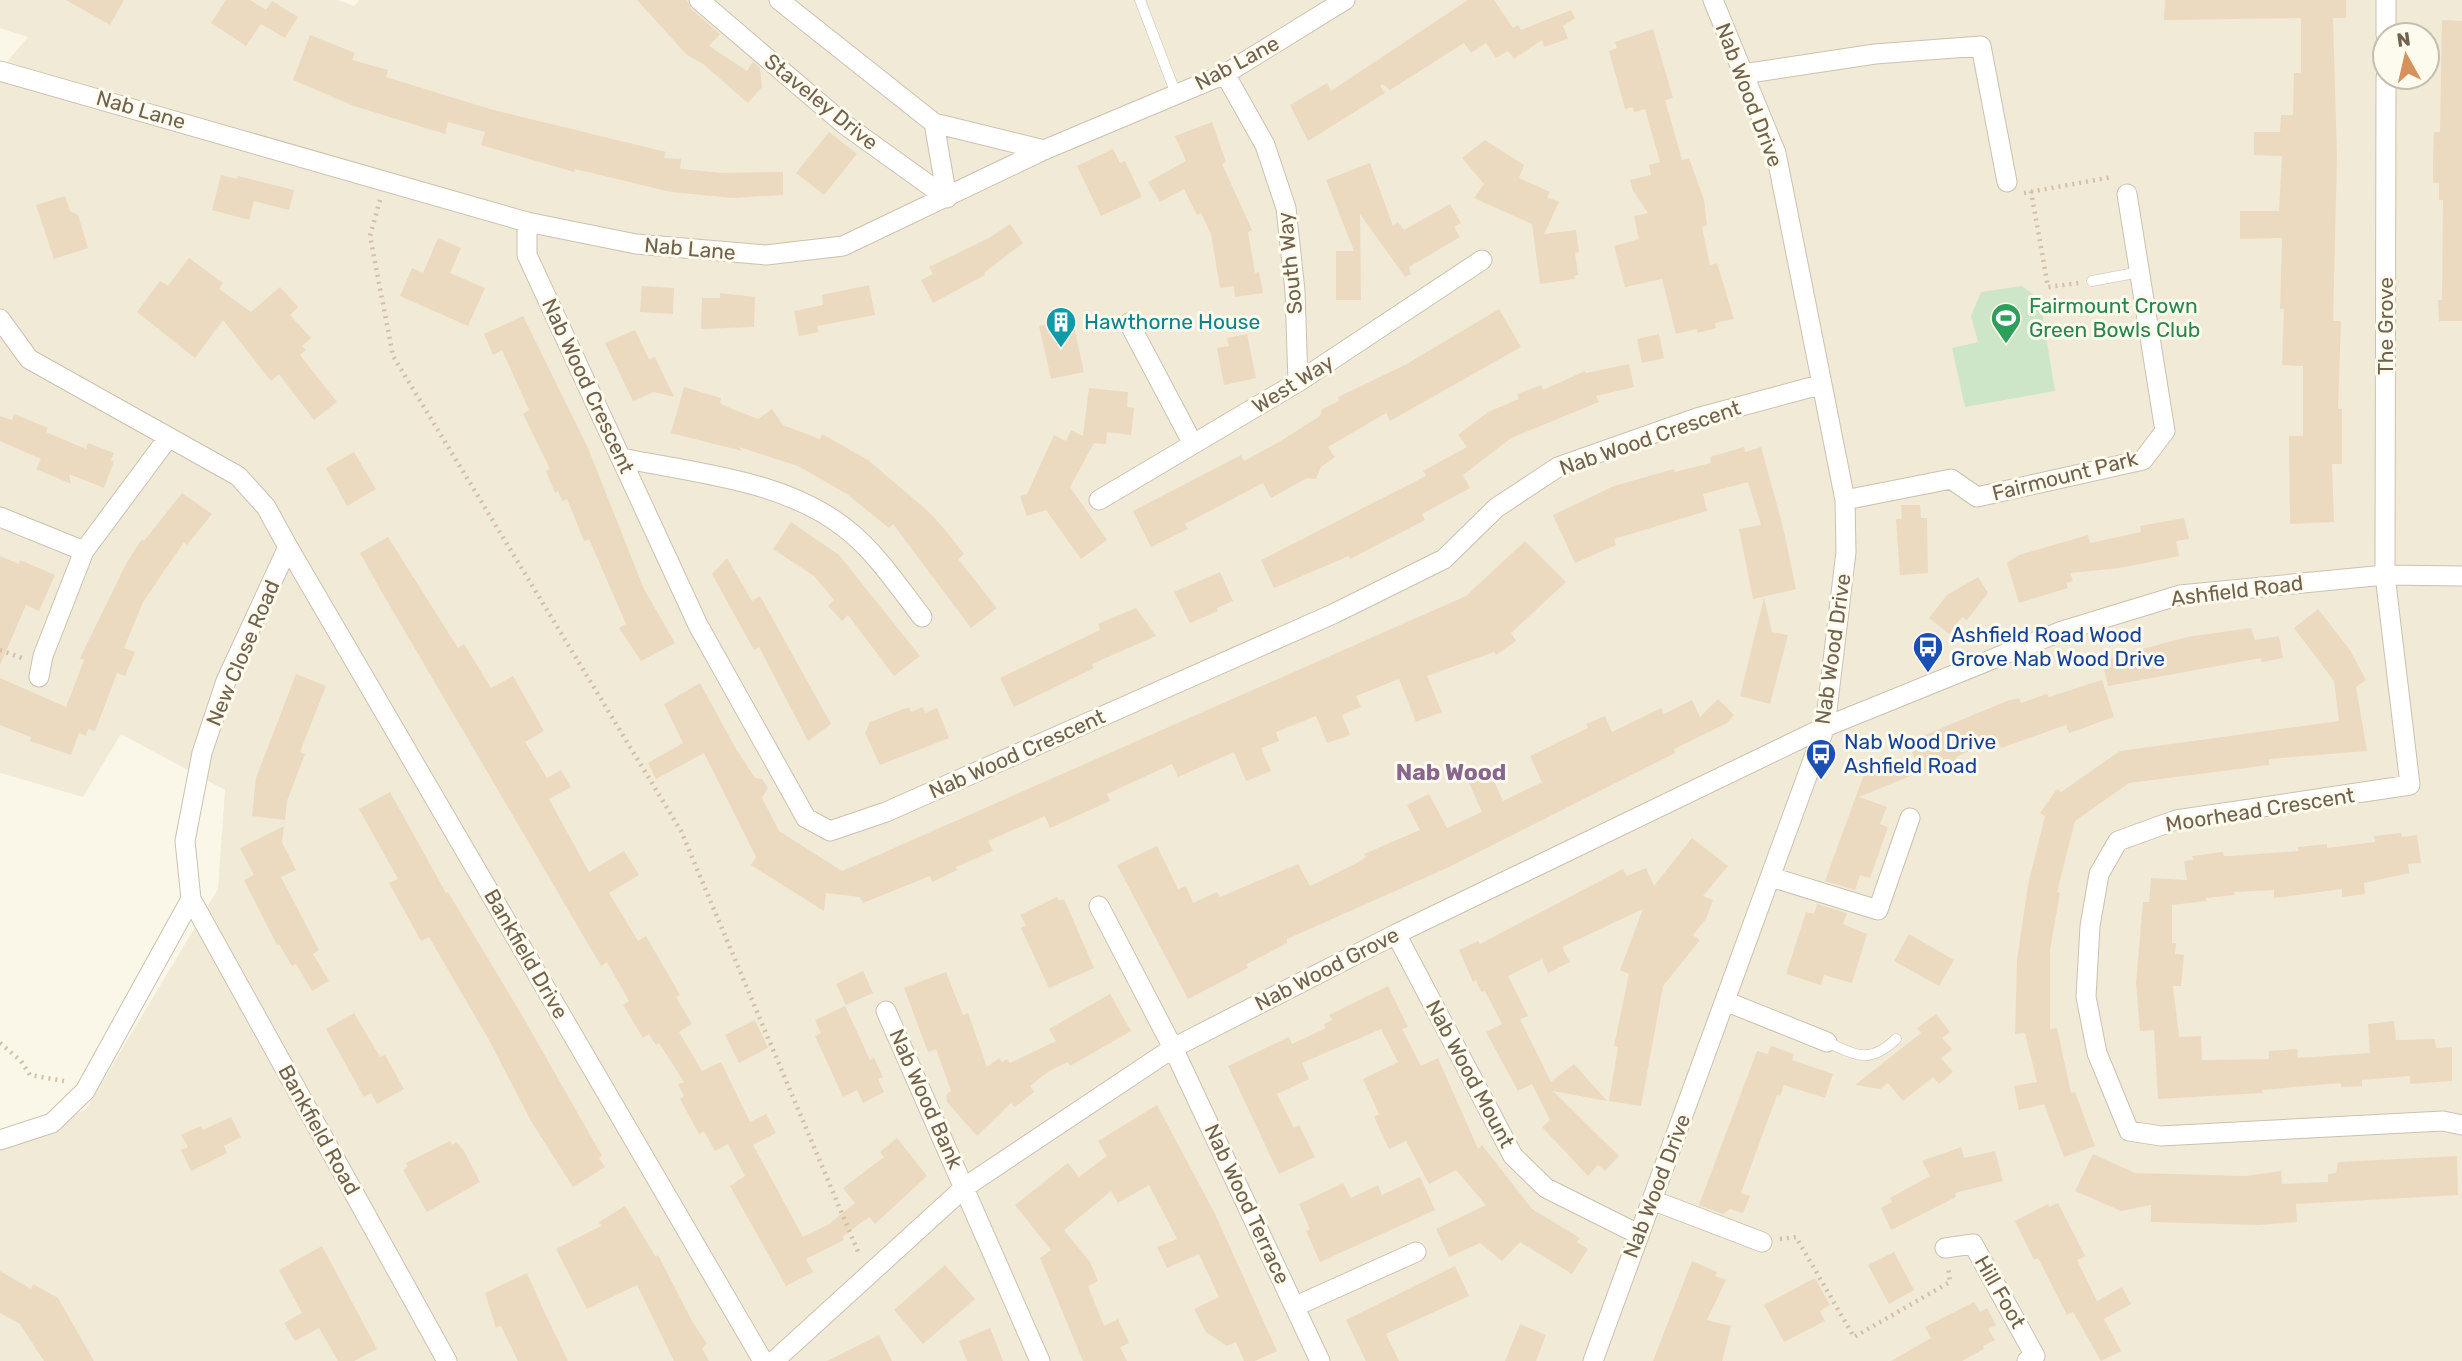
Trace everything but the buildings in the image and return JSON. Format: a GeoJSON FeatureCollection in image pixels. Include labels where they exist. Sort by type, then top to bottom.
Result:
{"type":"FeatureCollection","features":[{"type":"Feature","properties":{"kind":"street","name":"Staveley Drive"},"geometry":{"type":"LineString","coordinates":[[699,0],[844,124],[947,198]]}},
{"type":"Feature","properties":{"kind":"street"},"geometry":{"type":"LineString","coordinates":[[779,0],[934,123],[1044,150]]}},
{"type":"Feature","properties":{"kind":"street","name":"Nab Wood Drive"},"geometry":{"type":"LineString","coordinates":[[1592,1361],[1825,727],[1846,552],[1845,500],[1819,385],[1776,153],[1713,0]]}},
{"type":"Feature","properties":{"kind":"street"},"geometry":{"type":"LineString","coordinates":[[2386,0],[2386,21]]}},
{"type":"Feature","properties":{"kind":"street","name":"Nab Lane"},"geometry":{"type":"LineString","coordinates":[[0,71],[385,179],[527,222],[636,244],[765,255],[843,246],[1044,150],[1225,74],[1335,3]]}},
{"type":"Feature","properties":{"kind":"street"},"geometry":{"type":"LineString","coordinates":[[1743,74],[1875,54],[1982,46],[2014,188]]}},
{"type":"Feature","properties":{"kind":"street","name":"South Way"},"geometry":{"type":"LineString","coordinates":[[1225,74],[1265,145],[1286,208],[1295,291],[1298,382]]}},
{"type":"Feature","properties":{"kind":"street","name":"The Grove"},"geometry":{"type":"LineString","coordinates":[[2385,575],[2386,91]]}},
{"type":"Feature","properties":{"kind":"street"},"geometry":{"type":"LineString","coordinates":[[934,123],[947,198]]}},
{"type":"Feature","properties":{"kind":"street","name":"Fairmount Park"},"geometry":{"type":"LineString","coordinates":[[1845,500],[1951,479],[1977,497],[2143,460],[2165,431],[2127,194]]}},
{"type":"Feature","properties":{"kind":"street","name":"Nab Wood Crescent"},"geometry":{"type":"LineString","coordinates":[[527,222],[527,255],[704,636],[806,818],[830,831],[886,812],[1333,614],[1444,559],[1496,508],[1558,467],[1697,418],[1819,385]]}},
{"type":"Feature","properties":{"kind":"street","name":"West Way"},"geometry":{"type":"LineString","coordinates":[[1099,500],[1298,382],[1482,260]]}},
{"type":"Feature","properties":{"kind":"street"},"geometry":{"type":"LineString","coordinates":[[0,319],[29,359],[239,476],[266,507],[288,547]]}},
{"type":"Feature","properties":{"kind":"street"},"geometry":{"type":"LineString","coordinates":[[1129,323],[1193,444]]}},
{"type":"Feature","properties":{"kind":"street"},"geometry":{"type":"LineString","coordinates":[[39,677],[43,656],[84,551],[168,438]]}},
{"type":"Feature","properties":{"kind":"street"},"geometry":{"type":"LineString","coordinates":[[622,458],[716,477],[791,497],[844,527],[871,551],[922,617]]}},
{"type":"Feature","properties":{"kind":"street"},"geometry":{"type":"LineString","coordinates":[[0,517],[84,551]]}},
{"type":"Feature","properties":{"kind":"street","name":"New Close Road"},"geometry":{"type":"LineString","coordinates":[[191,899],[185,841],[202,753],[226,681],[288,547]]}},
{"type":"Feature","properties":{"kind":"street","name":"Bankfield Drive"},"geometry":{"type":"LineString","coordinates":[[288,547],[763,1361]]}},
{"type":"Feature","properties":{"kind":"street","name":"Ashfield Road"},"geometry":{"type":"LineString","coordinates":[[1825,727],[2062,631],[2180,595],[2385,575],[2462,576]]}},
{"type":"Feature","properties":{"kind":"street","name":"Moorhead Crescent"},"geometry":{"type":"LineString","coordinates":[[2385,575],[2410,785],[2176,820],[2118,841],[2099,874],[2090,926],[2086,997],[2097,1053],[2129,1131],[2161,1136],[2443,1121],[2462,1125]]}},
{"type":"Feature","properties":{"kind":"street","name":"Nab Wood Grove"},"geometry":{"type":"LineString","coordinates":[[774,1361],[798,1352],[867,1273],[965,1187],[1173,1048],[1396,934],[1825,727]]}},
{"type":"Feature","properties":{"kind":"street"},"geometry":{"type":"LineString","coordinates":[[1771,877],[1878,910],[1910,818]]}},
{"type":"Feature","properties":{"kind":"street"},"geometry":{"type":"LineString","coordinates":[[0,1140],[52,1123],[85,1091],[191,899]]}},
{"type":"Feature","properties":{"kind":"street","name":"Bankfield Road"},"geometry":{"type":"LineString","coordinates":[[191,899],[447,1361]]}},
{"type":"Feature","properties":{"kind":"street","name":"Nab Wood Terrace"},"geometry":{"type":"LineString","coordinates":[[1099,906],[1173,1048],[1320,1361]]}},
{"type":"Feature","properties":{"kind":"street","name":"Nab Wood Mount"},"geometry":{"type":"LineString","coordinates":[[1396,934],[1513,1156],[1546,1188],[1638,1234]]}},
{"type":"Feature","properties":{"kind":"street"},"geometry":{"type":"LineString","coordinates":[[1726,1000],[1827,1042]]}},
{"type":"Feature","properties":{"kind":"street","name":"Nab Wood Bank"},"geometry":{"type":"LineString","coordinates":[[886,1011],[1040,1361]]}},
{"type":"Feature","properties":{"kind":"street"},"geometry":{"type":"LineString","coordinates":[[1652,1200],[1762,1242]]}},
{"type":"Feature","properties":{"kind":"street","name":"Hill Foot"},"geometry":{"type":"LineString","coordinates":[[1945,1248],[1973,1244],[2035,1356],[2027,1361]]}},
{"type":"Feature","properties":{"kind":"street"},"geometry":{"type":"LineString","coordinates":[[1296,1306],[1416,1252]]}},
{"type":"Feature","properties":{"kind":"lane"},"geometry":{"type":"LineString","coordinates":[[1140,0],[1176,94]]}},
{"type":"Feature","properties":{"kind":"lane"},"geometry":{"type":"LineString","coordinates":[[2092,281],[2140,272]]}},
{"type":"Feature","properties":{"kind":"lane"},"geometry":{"type":"LineString","coordinates":[[1827,1042],[1868,1056],[1884,1051],[1896,1039]]}},
{"type":"Feature","properties":{"kind":"path"},"geometry":{"type":"LineString","coordinates":[[2014,188],[2031,191],[2122,176],[2127,194]]}},
{"type":"Feature","properties":{"kind":"path"},"geometry":{"type":"LineString","coordinates":[[385,179],[370,236],[393,356],[681,831],[867,1273]]}},
{"type":"Feature","properties":{"kind":"path"},"geometry":{"type":"LineString","coordinates":[[2031,191],[2048,287],[2092,281]]}},
{"type":"Feature","properties":{"kind":"path"},"geometry":{"type":"LineString","coordinates":[[0,1043],[21,1061],[30,1075],[65,1081],[91,1080]]}},
{"type":"Feature","properties":{"kind":"path"},"geometry":{"type":"LineString","coordinates":[[1762,1242],[1796,1237],[1854,1337],[1950,1282],[1945,1248]]}},
{"type":"Feature","properties":{"kind":"shaded area"},"geometry":{"type":"Polygon","coordinates":[[[0,0],[338,0],[354,6],[359,0],[2462,0],[2462,1361],[0,1361],[0,1151],[86,1109],[218,889],[225,790],[121,734],[83,797],[0,773],[0,70],[28,37],[0,28],[0,0]]]}},
{"type":"Feature","properties":{"kind":"green space","name":"Fairmount Crown Green Bowls Club"},"geometry":{"type":"Polygon","coordinates":[[[2022,286],[2040,300],[2055,391],[1965,407],[1952,348],[1978,342],[1971,316],[1981,292],[2022,286]]]}},
{"type":"Feature","properties":{"kind":"place","name":"Fairmount Crown Green Bowls Club"},"geometry":{"type":"Point","coordinates":[2006,345]}},
{"type":"Feature","properties":{"kind":"place","name":"Hawthorne House"},"geometry":{"type":"Point","coordinates":[1061,349]}},
{"type":"Feature","properties":{"kind":"place","name":"Ashfield Road Wood Grove Nab Wood Drive"},"geometry":{"type":"Point","coordinates":[1928,674]}},
{"type":"Feature","properties":{"kind":"place","name":"Nab Wood Drive Ashfield Road"},"geometry":{"type":"Point","coordinates":[1821,781]}},
{"type":"Feature","properties":{"kind":"district","name":"Nab Wood"},"geometry":{"type":"Point","coordinates":[1451,772]}}]}
